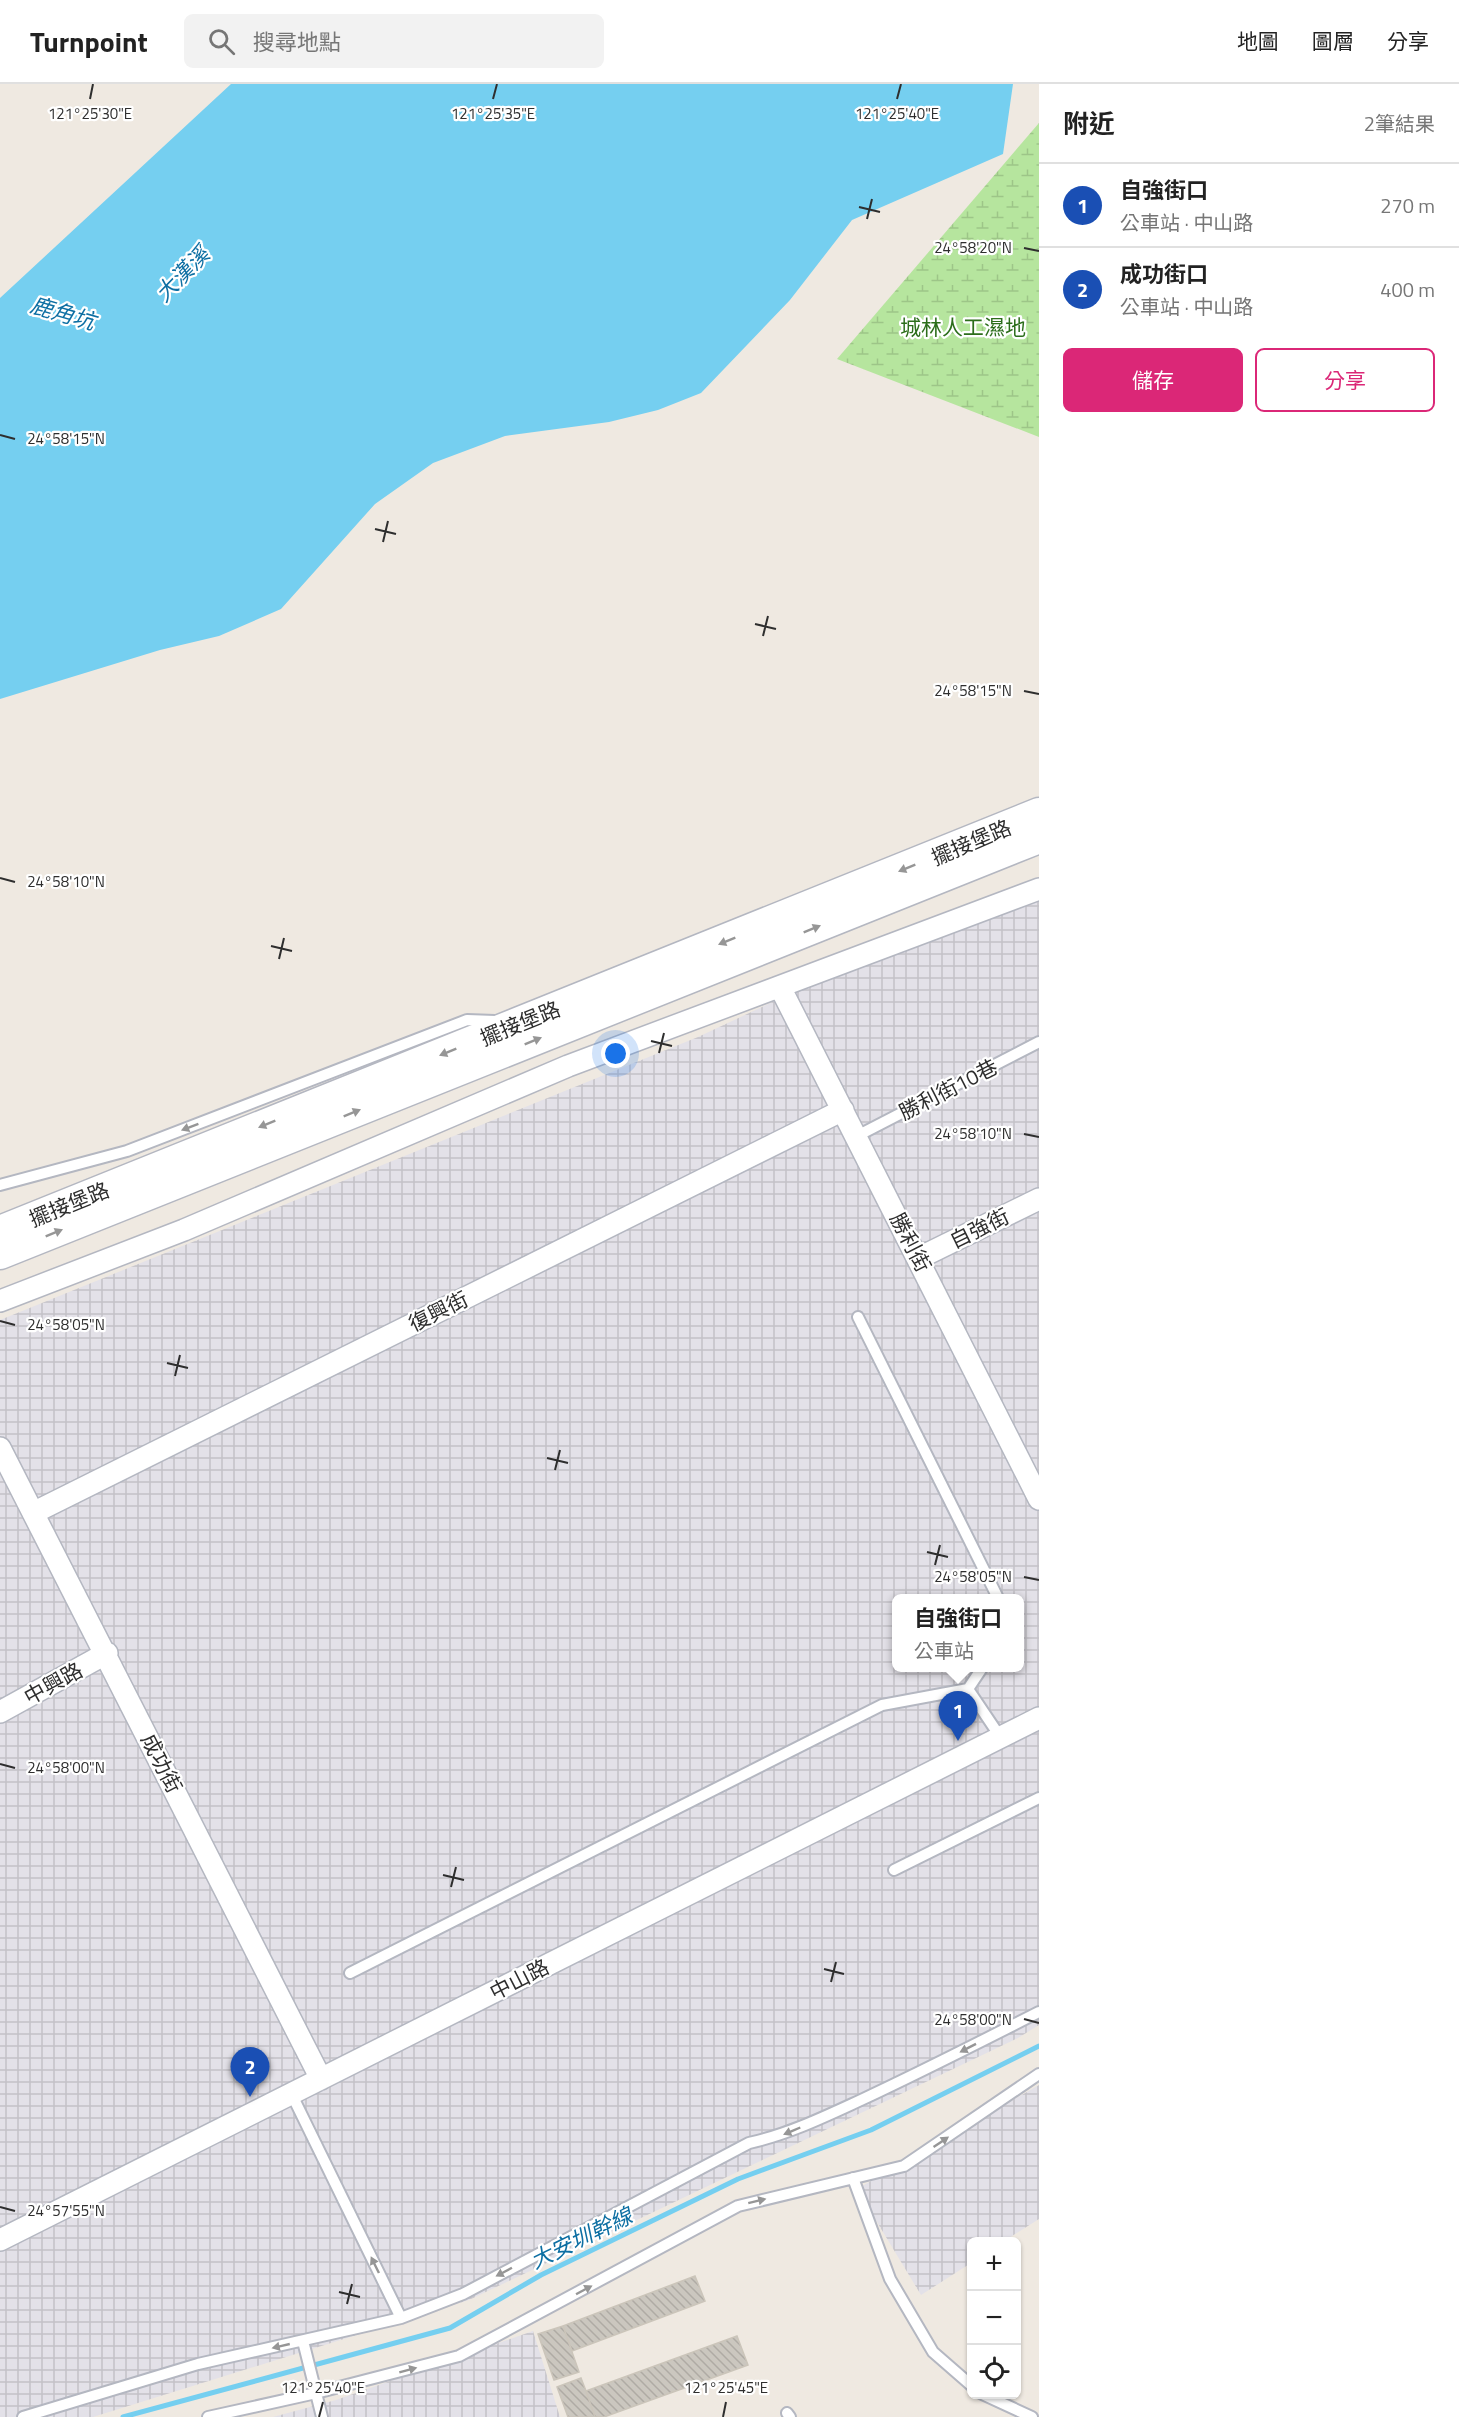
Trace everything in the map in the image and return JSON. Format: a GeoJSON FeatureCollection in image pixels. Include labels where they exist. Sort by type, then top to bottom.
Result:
{"type":"FeatureCollection","features":[{"type":"Feature","properties":{"kind":"street","name":"擺接堡路"},"geometry":{"type":"LineString","coordinates":[[0,1231],[1039,813]]}},
{"type":"Feature","properties":{"kind":"street","name":"擺接堡路"},"geometry":{"type":"LineString","coordinates":[[0,1254],[1039,838]]}},
{"type":"Feature","properties":{"kind":"street"},"geometry":{"type":"LineString","coordinates":[[0,1301],[184,1230],[568,1066],[1039,889]]}},
{"type":"Feature","properties":{"kind":"street","name":"勝利街"},"geometry":{"type":"LineString","coordinates":[[780,987],[1039,1499]]}},
{"type":"Feature","properties":{"kind":"street","name":"復興街"},"geometry":{"type":"LineString","coordinates":[[33,1513],[843,1110]]}},
{"type":"Feature","properties":{"kind":"street","name":"自強街"},"geometry":{"type":"LineString","coordinates":[[919,1258],[1039,1199]]}},
{"type":"Feature","properties":{"kind":"street","name":"成功街"},"geometry":{"type":"LineString","coordinates":[[0,1448],[321,2079]]}},
{"type":"Feature","properties":{"kind":"street","name":"中興路"},"geometry":{"type":"LineString","coordinates":[[0,1712],[106,1653]]}},
{"type":"Feature","properties":{"kind":"street","name":"中山路"},"geometry":{"type":"LineString","coordinates":[[0,2240],[1039,1719]]}},
{"type":"Feature","properties":{"kind":"lane"},"geometry":{"type":"LineString","coordinates":[[0,1185],[128,1151],[467,1020],[523,1022]]}},
{"type":"Feature","properties":{"kind":"lane","name":"勝利街10巷"},"geometry":{"type":"LineString","coordinates":[[857,1136],[1039,1042]]}},
{"type":"Feature","properties":{"kind":"lane"},"geometry":{"type":"LineString","coordinates":[[858,1317],[996,1594]]}},
{"type":"Feature","properties":{"kind":"lane"},"geometry":{"type":"LineString","coordinates":[[350,1973],[882,1705],[968,1689],[979,1672]]}},
{"type":"Feature","properties":{"kind":"lane"},"geometry":{"type":"LineString","coordinates":[[968,1689],[1000,1738]]}},
{"type":"Feature","properties":{"kind":"lane"},"geometry":{"type":"LineString","coordinates":[[894,1870],[1039,1798]]}},
{"type":"Feature","properties":{"kind":"lane"},"geometry":{"type":"LineString","coordinates":[[23,2417],[198,2364],[401,2318],[463,2294],[749,2143],[778,2136],[804,2126],[920,2073],[1039,2012]]}},
{"type":"Feature","properties":{"kind":"lane"},"geometry":{"type":"LineString","coordinates":[[207,2417],[316,2393],[459,2356],[738,2206],[904,2166],[1039,2074]]}},
{"type":"Feature","properties":{"kind":"lane"},"geometry":{"type":"LineString","coordinates":[[291,2093],[401,2318]]}},
{"type":"Feature","properties":{"kind":"lane"},"geometry":{"type":"LineString","coordinates":[[853,2178],[890,2279],[933,2352],[967,2382]]}},
{"type":"Feature","properties":{"kind":"lane"},"geometry":{"type":"LineString","coordinates":[[303,2341],[322,2417]]}},
{"type":"Feature","properties":{"kind":"lane"},"geometry":{"type":"LineString","coordinates":[[993,2399],[1032,2417]]}},
{"type":"Feature","properties":{"kind":"shaded area"},"geometry":{"type":"Polygon","coordinates":[[[1039,877],[1039,2025],[1018,2038],[469,2300],[93,2417],[0,2417],[0,1320],[698,1037],[1039,877]]]}},
{"type":"Feature","properties":{"kind":"shaded area"},"geometry":{"type":"Polygon","coordinates":[[[1039,2085],[1039,2219],[1010,2237],[967,2237],[967,2266],[921,2295],[857,2189],[1039,2085]]]}},
{"type":"Feature","properties":{"kind":"shaded area"},"geometry":{"type":"Polygon","coordinates":[[[533,2331],[560,2417],[273,2417],[336,2400],[533,2331]]]}},
{"type":"Feature","properties":{"kind":"green space","name":"城林人工濕地"},"geometry":{"type":"Polygon","coordinates":[[[1039,123],[1039,437],[837,359],[1039,123]]]}},
{"type":"Feature","properties":{"kind":"water"},"geometry":{"type":"Polygon","coordinates":[[[231,84],[1013,84],[1003,154],[852,220],[790,300],[701,393],[658,410],[609,422],[505,436],[433,463],[375,504],[281,609],[219,636],[160,650],[0,699],[0,298],[231,84]]]}},
{"type":"Feature","properties":{"kind":"building"},"geometry":{"type":"Polygon","coordinates":[[[695,2276],[705,2301],[572,2351],[563,2326],[695,2276]]]}},
{"type":"Feature","properties":{"kind":"building"},"geometry":{"type":"Polygon","coordinates":[[[563,2326],[579,2372],[554,2380],[538,2334],[563,2326]]]}},
{"type":"Feature","properties":{"kind":"building"},"geometry":{"type":"Polygon","coordinates":[[[737,2336],[748,2365],[604,2417],[595,2417],[586,2391],[737,2336]]]}},
{"type":"Feature","properties":{"kind":"building"},"geometry":{"type":"Polygon","coordinates":[[[581,2378],[595,2417],[568,2417],[557,2387],[581,2378]]]}},
{"type":"Feature","properties":{"kind":"waterway","name":"大安圳幹線"},"geometry":{"type":"LineString","coordinates":[[123,2417],[450,2328],[541,2275],[738,2179],[871,2130],[1039,2046]]}},
{"type":"Feature","properties":{"kind":"place","name":"自強街口"},"geometry":{"type":"Point","coordinates":[958,1741]}},
{"type":"Feature","properties":{"kind":"place","name":"成功街口"},"geometry":{"type":"Point","coordinates":[250,2097]}},
{"type":"Feature","properties":{"kind":"water label","name":"大漢溪"},"geometry":{"type":"Point","coordinates":[182,274]}},
{"type":"Feature","properties":{"kind":"water label","name":"鹿角坑"},"geometry":{"type":"Point","coordinates":[63,313]}}]}
